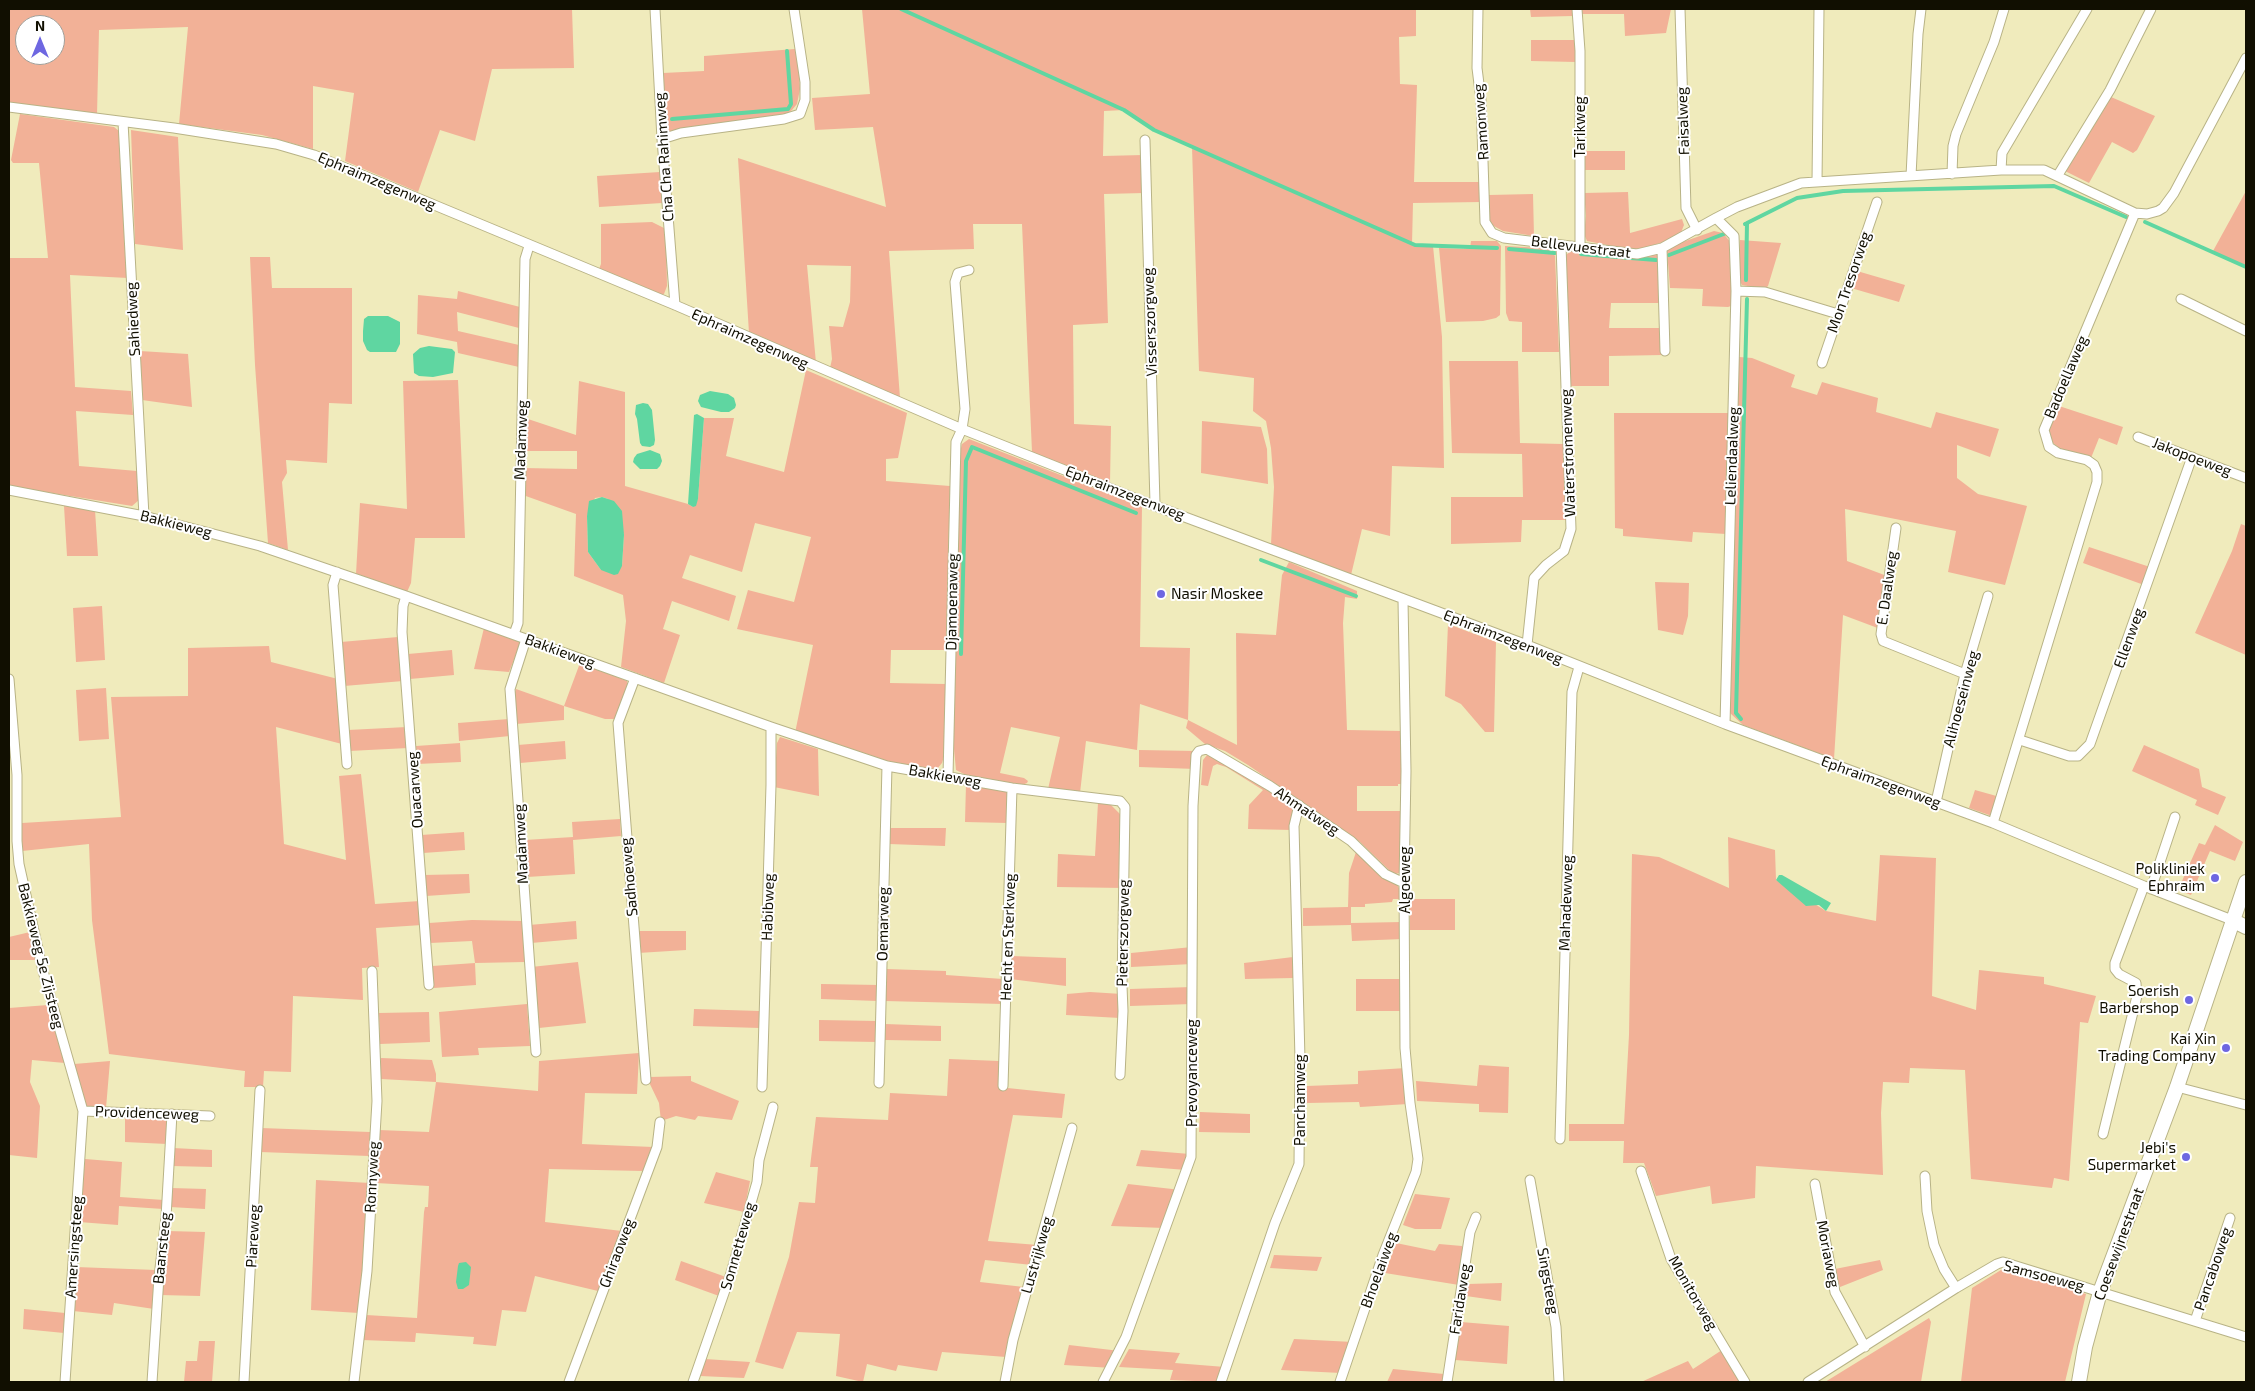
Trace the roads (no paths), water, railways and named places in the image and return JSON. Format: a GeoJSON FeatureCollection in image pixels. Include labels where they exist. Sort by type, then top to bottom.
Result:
{"type":"FeatureCollection","features":[{"type":"Feature","properties":{"kind":"street","name":"Cha Cha Rahimweg"},"geometry":{"type":"LineString","coordinates":[[655,9],[674,305]]}},
{"type":"Feature","properties":{"kind":"street"},"geometry":{"type":"LineString","coordinates":[[662,140],[681,133],[784,119],[800,114],[806,100],[805,82],[794,9]]}},
{"type":"Feature","properties":{"kind":"street","name":"Ramonweg"},"geometry":{"type":"LineString","coordinates":[[1478,9],[1477,68],[1481,100],[1486,222],[1492,233]]}},
{"type":"Feature","properties":{"kind":"street","name":"Tarikweg"},"geometry":{"type":"LineString","coordinates":[[1577,9],[1580,51],[1580,246]]}},
{"type":"Feature","properties":{"kind":"street","name":"Faisalweg"},"geometry":{"type":"LineString","coordinates":[[1680,9],[1686,208],[1697,230]]}},
{"type":"Feature","properties":{"kind":"street"},"geometry":{"type":"LineString","coordinates":[[1817,182],[1819,9]]}},
{"type":"Feature","properties":{"kind":"street"},"geometry":{"type":"LineString","coordinates":[[1911,176],[1918,34],[1921,9]]}},
{"type":"Feature","properties":{"kind":"street"},"geometry":{"type":"LineString","coordinates":[[1952,174],[1952,146],[1994,42],[2004,9]]}},
{"type":"Feature","properties":{"kind":"street"},"geometry":{"type":"LineString","coordinates":[[2000,170],[2002,153],[2087,9]]}},
{"type":"Feature","properties":{"kind":"street"},"geometry":{"type":"LineString","coordinates":[[2058,175],[2110,90],[2151,9]]}},
{"type":"Feature","properties":{"kind":"street"},"geometry":{"type":"LineString","coordinates":[[1697,230],[1737,207],[1801,183],[2000,170],[2044,170],[2135,213],[2147,214],[2158,211],[2163,208],[2174,193],[2246,58]]}},
{"type":"Feature","properties":{"kind":"street","name":"Ephraimzegenweg"},"geometry":{"type":"LineString","coordinates":[[9,106],[276,144],[314,155],[674,305],[962,429],[1142,501],[1155,504],[1403,600],[1527,645],[1725,724],[1993,823],[2232,920]]}},
{"type":"Feature","properties":{"kind":"street","name":"Sahiedweg"},"geometry":{"type":"LineString","coordinates":[[123,122],[144,516]]}},
{"type":"Feature","properties":{"kind":"street","name":"Visserszorgweg"},"geometry":{"type":"LineString","coordinates":[[1146,140],[1155,504]]}},
{"type":"Feature","properties":{"kind":"street","name":"Mon Tresorweg"},"geometry":{"type":"LineString","coordinates":[[1822,362],[1877,202]]}},
{"type":"Feature","properties":{"kind":"street","name":"Badoellaweg"},"geometry":{"type":"LineString","coordinates":[[1993,823],[2098,482],[2094,465],[2087,460],[2058,453],[2049,447],[2044,430],[2135,213]]}},
{"type":"Feature","properties":{"kind":"street","name":"Leliendaalweg"},"geometry":{"type":"LineString","coordinates":[[1716,218],[1734,236],[1736,291],[1725,724]]}},
{"type":"Feature","properties":{"kind":"street","name":"Bellevuestraat"},"geometry":{"type":"LineString","coordinates":[[1492,233],[1504,238],[1637,254],[1662,248],[1697,230]]}},
{"type":"Feature","properties":{"kind":"street","name":"Waterstromenweg"},"geometry":{"type":"LineString","coordinates":[[1527,645],[1534,578],[1546,565],[1564,551],[1571,529],[1561,245]]}},
{"type":"Feature","properties":{"kind":"street","name":"Madamweg"},"geometry":{"type":"LineString","coordinates":[[514,634],[518,623],[525,259],[529,246]]}},
{"type":"Feature","properties":{"kind":"street"},"geometry":{"type":"LineString","coordinates":[[1662,248],[1665,352]]}},
{"type":"Feature","properties":{"kind":"street","name":"Djamoenaweg"},"geometry":{"type":"LineString","coordinates":[[948,776],[956,442],[962,429],[965,409],[955,282],[958,273],[969,270]]}},
{"type":"Feature","properties":{"kind":"street"},"geometry":{"type":"LineString","coordinates":[[1736,291],[1765,292],[1838,314]]}},
{"type":"Feature","properties":{"kind":"street"},"geometry":{"type":"LineString","coordinates":[[2181,299],[2246,331]]}},
{"type":"Feature","properties":{"kind":"street","name":"Jakopoeweg"},"geometry":{"type":"LineString","coordinates":[[2138,437],[2246,478]]}},
{"type":"Feature","properties":{"kind":"street","name":"Ellenweg"},"geometry":{"type":"LineString","coordinates":[[2020,740],[2069,756],[2078,756],[2090,744],[2192,457]]}},
{"type":"Feature","properties":{"kind":"street","name":"Bakkieweg"},"geometry":{"type":"LineString","coordinates":[[9,490],[144,516],[260,546],[514,634],[771,727],[887,766],[1012,788],[1113,800]]}},
{"type":"Feature","properties":{"kind":"street","name":"E. Daalweg"},"geometry":{"type":"LineString","coordinates":[[1896,528],[1881,634],[1883,641],[1965,674]]}},
{"type":"Feature","properties":{"kind":"street"},"geometry":{"type":"LineString","coordinates":[[338,572],[333,585],[347,764]]}},
{"type":"Feature","properties":{"kind":"street","name":"Ouacarweg"},"geometry":{"type":"LineString","coordinates":[[406,596],[403,606],[402,632],[409,696],[429,985]]}},
{"type":"Feature","properties":{"kind":"street","name":"Alihoeseinweg"},"geometry":{"type":"LineString","coordinates":[[1936,802],[1965,674],[1988,596]]}},
{"type":"Feature","properties":{"kind":"street","name":"Algoeweg"},"geometry":{"type":"LineString","coordinates":[[1403,600],[1406,771],[1404,883],[1405,1048],[1418,1159]]}},
{"type":"Feature","properties":{"kind":"street","name":"Madamweg"},"geometry":{"type":"LineString","coordinates":[[526,639],[510,689],[536,1052]]}},
{"type":"Feature","properties":{"kind":"street","name":"Mahadewweg"},"geometry":{"type":"LineString","coordinates":[[1560,1139],[1572,692],[1579,667]]}},
{"type":"Feature","properties":{"kind":"street","name":"Sadhoeweg"},"geometry":{"type":"LineString","coordinates":[[635,678],[618,723],[622,794],[646,1080]]}},
{"type":"Feature","properties":{"kind":"street","name":"Bakkieweg 5e Zijsteeg"},"geometry":{"type":"LineString","coordinates":[[9,679],[16,775],[16,840],[19,864],[42,971],[83,1111]]}},
{"type":"Feature","properties":{"kind":"street","name":"Habibweg"},"geometry":{"type":"LineString","coordinates":[[762,1087],[772,785],[771,727]]}},
{"type":"Feature","properties":{"kind":"street","name":"Ahmatweg"},"geometry":{"type":"LineString","coordinates":[[1202,749],[1207,749],[1244,769],[1299,805],[1351,841],[1385,874],[1404,883]]}},
{"type":"Feature","properties":{"kind":"street","name":"Prevoyanceweg"},"geometry":{"type":"LineString","coordinates":[[1102,1382],[1126,1337],[1191,1157],[1192,806],[1196,755],[1202,749]]}},
{"type":"Feature","properties":{"kind":"street","name":"Oemarweg"},"geometry":{"type":"LineString","coordinates":[[879,1083],[887,766]]}},
{"type":"Feature","properties":{"kind":"street","name":"Hecht en Sterkweg"},"geometry":{"type":"LineString","coordinates":[[1004,1086],[1012,788]]}},
{"type":"Feature","properties":{"kind":"street","name":"Pieterszorgweg"},"geometry":{"type":"LineString","coordinates":[[1113,800],[1120,800],[1125,807],[1123,1011],[1120,1075]]}},
{"type":"Feature","properties":{"kind":"street","name":"Panchamweg"},"geometry":{"type":"LineString","coordinates":[[1220,1382],[1276,1223],[1298,1171],[1299,1164],[1300,1059],[1294,826],[1299,805]]}},
{"type":"Feature","properties":{"kind":"street"},"geometry":{"type":"LineString","coordinates":[[2103,1134],[2137,996],[2136,983],[2119,974],[2115,969],[2115,963],[2175,817]]}},
{"type":"Feature","properties":{"kind":"street","name":"Coesewijnestraat"},"geometry":{"type":"LineString","coordinates":[[2078,1382],[2085,1347],[2100,1292],[2176,1088],[2246,882]]}},
{"type":"Feature","properties":{"kind":"street"},"geometry":{"type":"LineString","coordinates":[[2232,920],[2246,926]]}},
{"type":"Feature","properties":{"kind":"street","name":"Ronnyweg"},"geometry":{"type":"LineString","coordinates":[[354,1382],[367,1271],[376,1101],[372,971]]}},
{"type":"Feature","properties":{"kind":"street"},"geometry":{"type":"LineString","coordinates":[[2176,1088],[2246,1105]]}},
{"type":"Feature","properties":{"kind":"street","name":"Piareweg"},"geometry":{"type":"LineString","coordinates":[[244,1382],[260,1090]]}},
{"type":"Feature","properties":{"kind":"street","name":"Sonnetteweg"},"geometry":{"type":"LineString","coordinates":[[693,1382],[731,1273],[757,1182],[759,1160],[773,1107]]}},
{"type":"Feature","properties":{"kind":"street","name":"Providenceweg"},"geometry":{"type":"LineString","coordinates":[[83,1111],[210,1116]]}},
{"type":"Feature","properties":{"kind":"street","name":"Amersingsteeg"},"geometry":{"type":"LineString","coordinates":[[65,1382],[83,1111]]}},
{"type":"Feature","properties":{"kind":"street","name":"Baansteeg"},"geometry":{"type":"LineString","coordinates":[[152,1382],[158,1277],[166,1217],[172,1114]]}},
{"type":"Feature","properties":{"kind":"street","name":"Ghiraoweg"},"geometry":{"type":"LineString","coordinates":[[569,1382],[657,1147],[660,1122]]}},
{"type":"Feature","properties":{"kind":"street","name":"Lustrijkweg"},"geometry":{"type":"LineString","coordinates":[[1005,1382],[1013,1340],[1072,1128]]}},
{"type":"Feature","properties":{"kind":"street","name":"Bhoelaiweg"},"geometry":{"type":"LineString","coordinates":[[1340,1382],[1384,1255],[1416,1172],[1418,1159]]}},
{"type":"Feature","properties":{"kind":"street","name":"Monitorweg"},"geometry":{"type":"LineString","coordinates":[[1641,1171],[1671,1259],[1745,1382]]}},
{"type":"Feature","properties":{"kind":"street"},"geometry":{"type":"LineString","coordinates":[[1925,1176],[1927,1211],[1934,1245],[1944,1269],[1956,1288]]}},
{"type":"Feature","properties":{"kind":"street","name":"Singsteeg"},"geometry":{"type":"LineString","coordinates":[[1530,1180],[1556,1327],[1559,1382]]}},
{"type":"Feature","properties":{"kind":"street","name":"Moriaweg"},"geometry":{"type":"LineString","coordinates":[[1815,1184],[1835,1292],[1864,1347]]}},
{"type":"Feature","properties":{"kind":"street","name":"Faridaweg"},"geometry":{"type":"LineString","coordinates":[[1447,1382],[1470,1232],[1476,1218]]}},
{"type":"Feature","properties":{"kind":"street","name":"Pancaboweg"},"geometry":{"type":"LineString","coordinates":[[2195,1321],[2230,1218]]}},
{"type":"Feature","properties":{"kind":"street","name":"Samsoeweg"},"geometry":{"type":"LineString","coordinates":[[1808,1382],[1956,1288],[2003,1262],[2246,1337]]}},
{"type":"Feature","properties":{"kind":"waterway"},"geometry":{"type":"LineString","coordinates":[[901,9],[1124,110],[1154,130],[1415,245],[1497,248]]}},
{"type":"Feature","properties":{"kind":"waterway"},"geometry":{"type":"LineString","coordinates":[[672,119],[788,109],[791,104],[787,51]]}},
{"type":"Feature","properties":{"kind":"waterway"},"geometry":{"type":"LineString","coordinates":[[1745,224],[1797,198],[1843,191],[2054,186],[2126,217]]}},
{"type":"Feature","properties":{"kind":"waterway"},"geometry":{"type":"LineString","coordinates":[[2145,222],[2246,267]]}},
{"type":"Feature","properties":{"kind":"waterway"},"geometry":{"type":"LineString","coordinates":[[1746,280],[1747,223]]}},
{"type":"Feature","properties":{"kind":"waterway"},"geometry":{"type":"LineString","coordinates":[[1669,255],[1729,232]]}},
{"type":"Feature","properties":{"kind":"waterway"},"geometry":{"type":"LineString","coordinates":[[1509,249],[1555,253]]}},
{"type":"Feature","properties":{"kind":"waterway"},"geometry":{"type":"LineString","coordinates":[[1581,254],[1656,260]]}},
{"type":"Feature","properties":{"kind":"waterway"},"geometry":{"type":"LineString","coordinates":[[1741,719],[1736,713],[1747,299]]}},
{"type":"Feature","properties":{"kind":"waterway"},"geometry":{"type":"LineString","coordinates":[[961,654],[966,461],[972,447],[1136,513]]}},
{"type":"Feature","properties":{"kind":"waterway"},"geometry":{"type":"LineString","coordinates":[[1261,560],[1356,596]]}},
{"type":"Feature","properties":{"kind":"place","name":"Nasir Moskee"},"geometry":{"type":"Point","coordinates":[1161,594]}},
{"type":"Feature","properties":{"kind":"place","name":"Polikliniek Ephraim"},"geometry":{"type":"Point","coordinates":[2215,878]}},
{"type":"Feature","properties":{"kind":"place","name":"Soerish Barbershop"},"geometry":{"type":"Point","coordinates":[2189,1000]}},
{"type":"Feature","properties":{"kind":"place","name":"Kai Xin Trading Company"},"geometry":{"type":"Point","coordinates":[2226,1048]}},
{"type":"Feature","properties":{"kind":"place","name":"Jebi's Supermarket"},"geometry":{"type":"Point","coordinates":[2186,1157]}}]}
